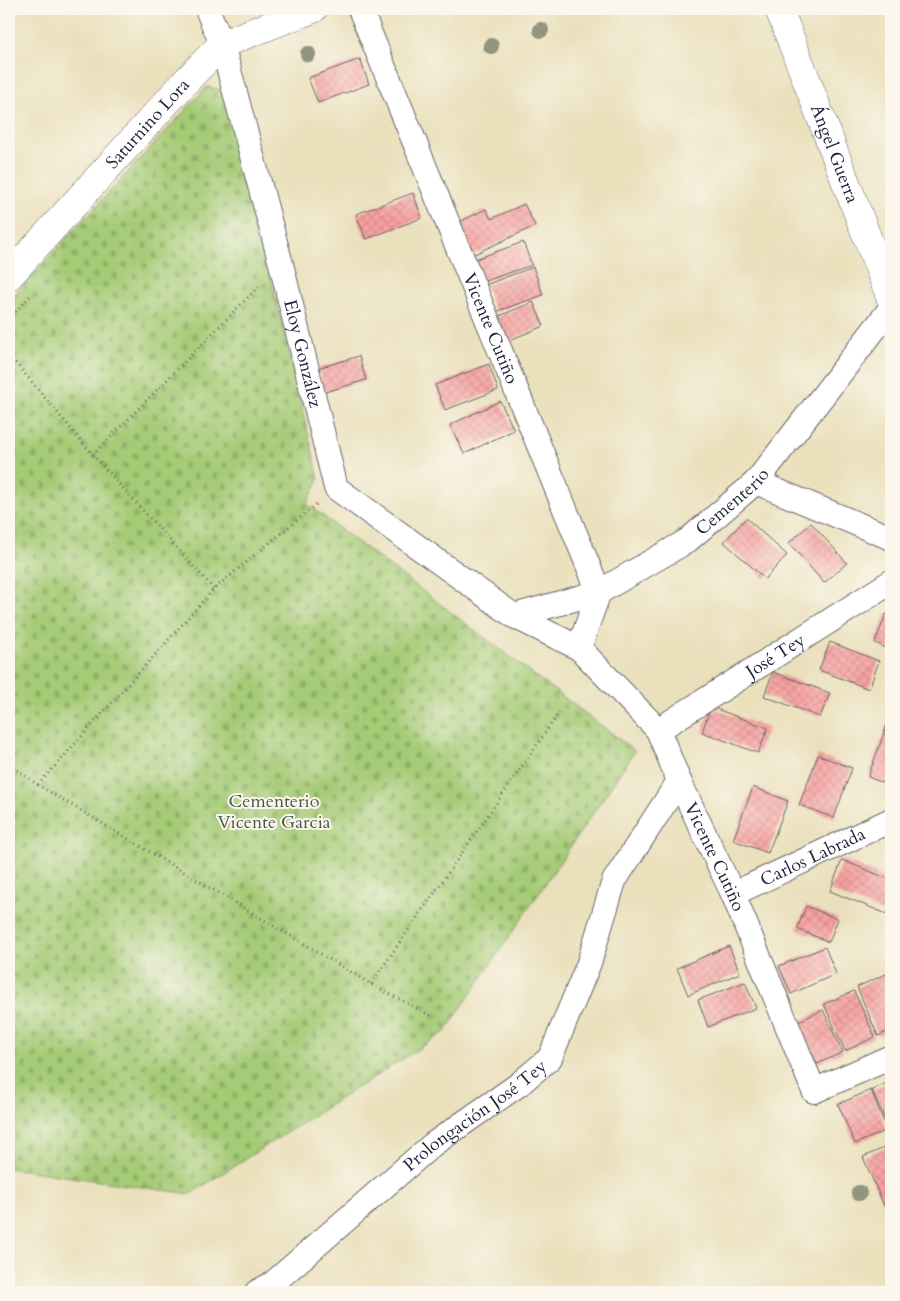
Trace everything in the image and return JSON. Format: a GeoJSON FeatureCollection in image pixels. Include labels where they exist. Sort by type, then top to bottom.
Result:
{"type":"FeatureCollection","features":[{"type":"Feature","properties":{"kind":"street","name":"Eloy González"},"geometry":{"type":"LineString","coordinates":[[207,9],[222,44],[281,264],[336,488]]}},
{"type":"Feature","properties":{"kind":"street","name":"Saturnino Lora"},"geometry":{"type":"LineString","coordinates":[[9,276],[222,44],[313,9]]}},
{"type":"Feature","properties":{"kind":"street","name":"Vicente Cutiño"},"geometry":{"type":"LineString","coordinates":[[360,9],[599,592]]}},
{"type":"Feature","properties":{"kind":"street","name":"Ángel Guerra"},"geometry":{"type":"LineString","coordinates":[[779,9],[891,298]]}},
{"type":"Feature","properties":{"kind":"street","name":"Cementerio"},"geometry":{"type":"LineString","coordinates":[[514,616],[599,592],[686,541],[756,482],[891,308]]}},
{"type":"Feature","properties":{"kind":"street"},"geometry":{"type":"LineString","coordinates":[[756,482],[891,538]]}},
{"type":"Feature","properties":{"kind":"street"},"geometry":{"type":"LineString","coordinates":[[336,488],[514,616]]}},
{"type":"Feature","properties":{"kind":"street","name":"José Tey"},"geometry":{"type":"LineString","coordinates":[[658,730],[891,582]]}},
{"type":"Feature","properties":{"kind":"street"},"geometry":{"type":"LineString","coordinates":[[579,648],[599,592]]}},
{"type":"Feature","properties":{"kind":"street","name":"Vicente Cutiño"},"geometry":{"type":"LineString","coordinates":[[514,616],[579,648],[658,730],[679,781],[733,894],[814,1091],[891,1057]]}},
{"type":"Feature","properties":{"kind":"street","name":"Prolongación José Tey"},"geometry":{"type":"LineString","coordinates":[[256,1292],[272,1284],[432,1144],[518,1085],[550,1058],[589,963],[614,881],[679,781]]}},
{"type":"Feature","properties":{"kind":"street","name":"Carlos Labrada"},"geometry":{"type":"LineString","coordinates":[[733,894],[891,820]]}},
{"type":"Feature","properties":{"kind":"path"},"geometry":{"type":"LineString","coordinates":[[93,455],[281,264]]}},
{"type":"Feature","properties":{"kind":"path"},"geometry":{"type":"LineString","coordinates":[[9,355],[93,455],[214,589]]}},
{"type":"Feature","properties":{"kind":"path"},"geometry":{"type":"LineString","coordinates":[[38,785],[214,589],[336,488]]}},
{"type":"Feature","properties":{"kind":"path"},"geometry":{"type":"LineString","coordinates":[[371,984],[561,710]]}},
{"type":"Feature","properties":{"kind":"path"},"geometry":{"type":"LineString","coordinates":[[9,764],[38,785],[371,984],[433,1017]]}},
{"type":"Feature","properties":{"kind":"green space","name":"Cementerio Vicente Garcia"},"geometry":{"type":"Polygon","coordinates":[[[207,87],[226,90],[319,479],[307,504],[635,751],[445,1032],[190,1194],[9,1168],[9,300],[207,87]]]}},
{"type":"Feature","properties":{"kind":"building"},"geometry":{"type":"Polygon","coordinates":[[[360,59],[369,84],[318,103],[308,78],[360,59]]]}},
{"type":"Feature","properties":{"kind":"building"},"geometry":{"type":"Polygon","coordinates":[[[413,193],[422,218],[366,239],[356,214],[413,193]]]}},
{"type":"Feature","properties":{"kind":"building"},"geometry":{"type":"Polygon","coordinates":[[[524,204],[535,226],[470,256],[455,224],[486,209],[491,219],[524,204]]]}},
{"type":"Feature","properties":{"kind":"building"},"geometry":{"type":"Polygon","coordinates":[[[523,242],[532,265],[482,282],[473,260],[523,242]]]}},
{"type":"Feature","properties":{"kind":"building"},"geometry":{"type":"Polygon","coordinates":[[[533,267],[543,295],[495,312],[485,285],[533,267]]]}},
{"type":"Feature","properties":{"kind":"building"},"geometry":{"type":"Polygon","coordinates":[[[533,302],[544,326],[507,341],[497,317],[533,302]]]}},
{"type":"Feature","properties":{"kind":"building"},"geometry":{"type":"Polygon","coordinates":[[[359,356],[366,380],[325,392],[318,368],[359,356]]]}},
{"type":"Feature","properties":{"kind":"building"},"geometry":{"type":"Polygon","coordinates":[[[489,364],[498,390],[445,410],[435,385],[489,364]]]}},
{"type":"Feature","properties":{"kind":"building"},"geometry":{"type":"Polygon","coordinates":[[[500,401],[514,430],[464,454],[450,425],[500,401]]]}},
{"type":"Feature","properties":{"kind":"building"},"geometry":{"type":"Polygon","coordinates":[[[746,518],[787,555],[765,579],[724,542],[746,518]]]}},
{"type":"Feature","properties":{"kind":"building"},"geometry":{"type":"Polygon","coordinates":[[[811,523],[847,563],[824,583],[789,543],[811,523]]]}},
{"type":"Feature","properties":{"kind":"building"},"geometry":{"type":"Polygon","coordinates":[[[886,614],[891,616],[891,650],[875,643],[886,614]]]}},
{"type":"Feature","properties":{"kind":"building"},"geometry":{"type":"Polygon","coordinates":[[[830,642],[879,661],[869,689],[819,670],[830,642]]]}},
{"type":"Feature","properties":{"kind":"building"},"geometry":{"type":"Polygon","coordinates":[[[773,672],[830,693],[820,717],[764,696],[773,672]]]}},
{"type":"Feature","properties":{"kind":"building"},"geometry":{"type":"Polygon","coordinates":[[[711,707],[768,728],[758,753],[702,732],[711,707]]]}},
{"type":"Feature","properties":{"kind":"building"},"geometry":{"type":"Polygon","coordinates":[[[888,722],[891,724],[891,786],[868,777],[888,722]]]}},
{"type":"Feature","properties":{"kind":"building"},"geometry":{"type":"Polygon","coordinates":[[[818,755],[852,768],[834,818],[799,805],[818,755]]]}},
{"type":"Feature","properties":{"kind":"building"},"geometry":{"type":"Polygon","coordinates":[[[753,787],[788,801],[768,853],[733,840],[753,787]]]}},
{"type":"Feature","properties":{"kind":"building"},"geometry":{"type":"Polygon","coordinates":[[[842,860],[891,880],[891,904],[887,914],[830,891],[842,860]]]}},
{"type":"Feature","properties":{"kind":"building"},"geometry":{"type":"Polygon","coordinates":[[[806,906],[838,919],[829,942],[797,929],[806,906]]]}},
{"type":"Feature","properties":{"kind":"building"},"geometry":{"type":"Polygon","coordinates":[[[729,946],[740,973],[688,995],[677,968],[729,946]]]}},
{"type":"Feature","properties":{"kind":"building"},"geometry":{"type":"Polygon","coordinates":[[[825,947],[836,974],[791,994],[779,966],[825,947]]]}},
{"type":"Feature","properties":{"kind":"building"},"geometry":{"type":"Polygon","coordinates":[[[886,974],[891,986],[891,1030],[878,1036],[857,987],[886,974]]]}},
{"type":"Feature","properties":{"kind":"building"},"geometry":{"type":"Polygon","coordinates":[[[745,982],[756,1008],[708,1027],[698,1000],[745,982]]]}},
{"type":"Feature","properties":{"kind":"building"},"geometry":{"type":"Polygon","coordinates":[[[854,991],[875,1037],[845,1051],[824,1004],[854,991]]]}},
{"type":"Feature","properties":{"kind":"building"},"geometry":{"type":"Polygon","coordinates":[[[823,1010],[843,1052],[817,1064],[797,1022],[823,1010]]]}},
{"type":"Feature","properties":{"kind":"building"},"geometry":{"type":"Polygon","coordinates":[[[891,1081],[891,1125],[888,1126],[872,1090],[891,1081]]]}},
{"type":"Feature","properties":{"kind":"building"},"geometry":{"type":"Polygon","coordinates":[[[871,1090],[887,1130],[855,1144],[838,1104],[871,1090]]]}},
{"type":"Feature","properties":{"kind":"building"},"geometry":{"type":"Polygon","coordinates":[[[891,1145],[891,1203],[884,1206],[863,1157],[891,1145]]]}}]}
